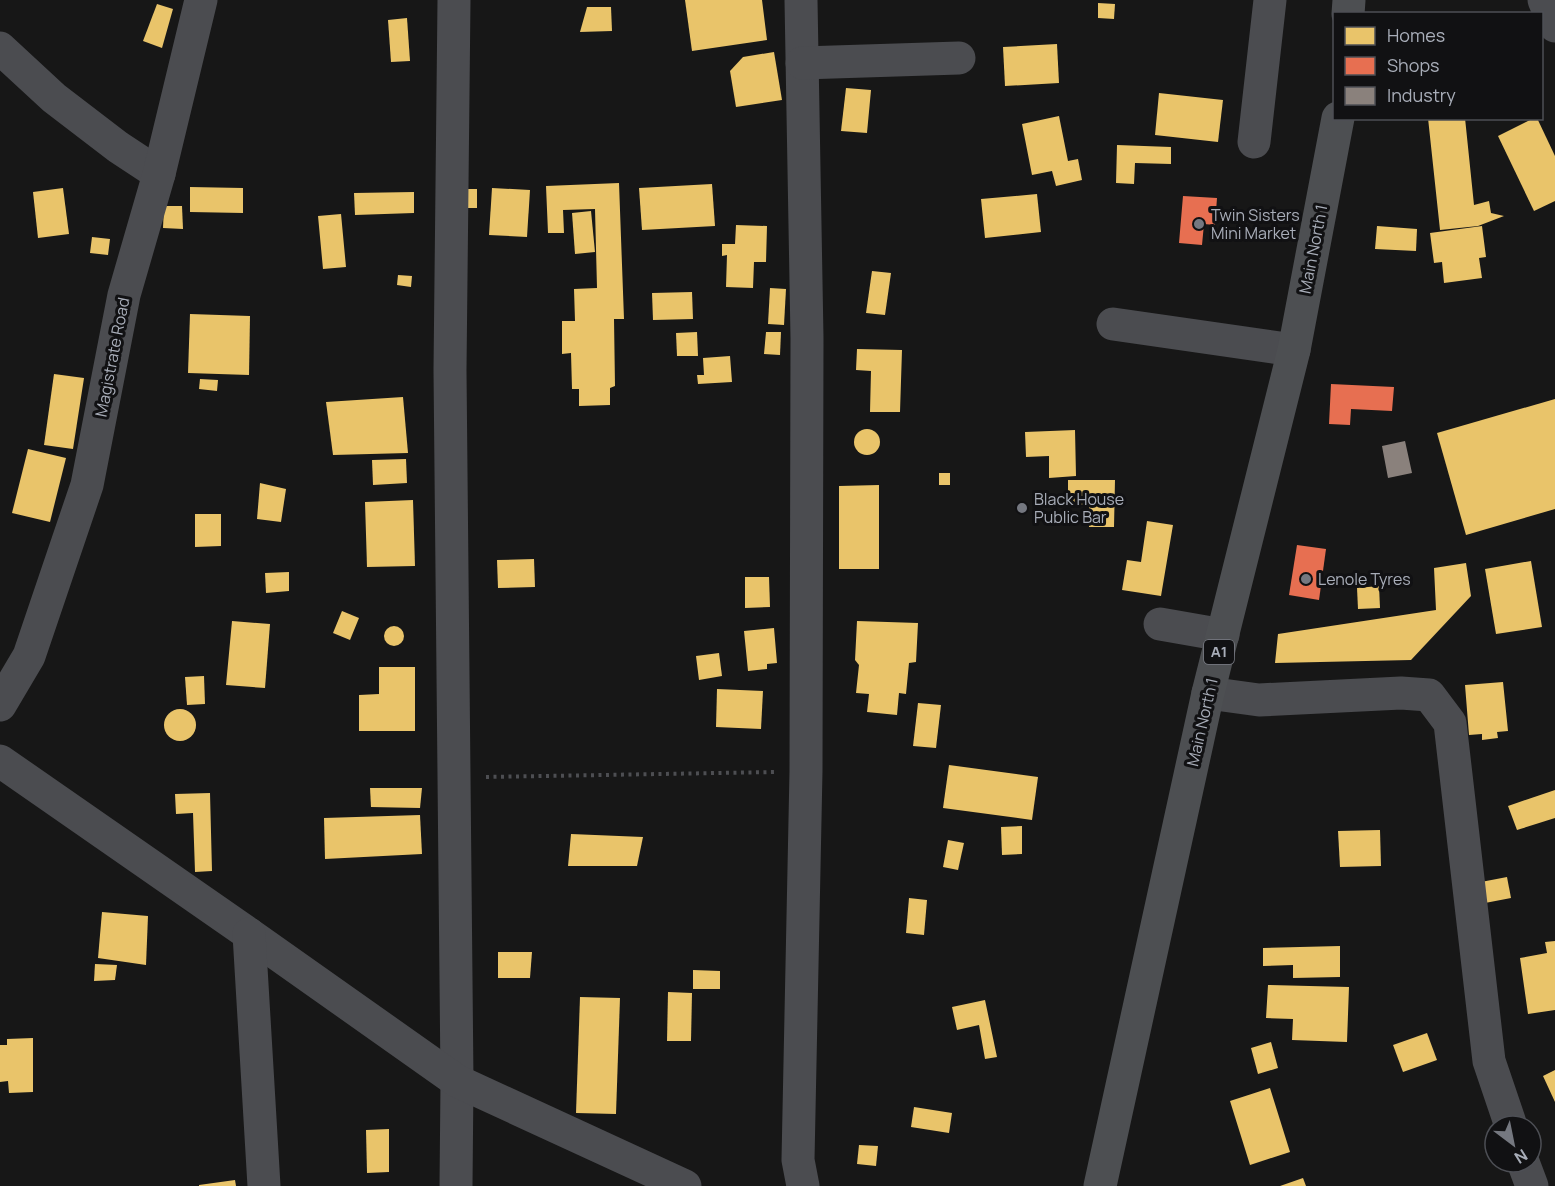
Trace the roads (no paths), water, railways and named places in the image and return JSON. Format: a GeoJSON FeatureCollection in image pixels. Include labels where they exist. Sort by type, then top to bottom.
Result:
{"type":"FeatureCollection","features":[{"type":"Feature","properties":{"kind":"main road","name":"Main North 1"},"geometry":{"type":"LineString","coordinates":[[1100,1186],[1208,693],[1294,350],[1338,120]]}},
{"type":"Feature","properties":{"kind":"street","name":"Magistrate Road"},"geometry":{"type":"LineString","coordinates":[[0,705],[29,656],[87,485],[124,295],[159,174],[201,0]]}},
{"type":"Feature","properties":{"kind":"street"},"geometry":{"type":"LineString","coordinates":[[454,0],[450,370],[456,1186]]}},
{"type":"Feature","properties":{"kind":"street"},"geometry":{"type":"LineString","coordinates":[[801,0],[807,338],[806,771],[798,1160],[803,1186]]}},
{"type":"Feature","properties":{"kind":"street"},"geometry":{"type":"LineString","coordinates":[[1254,142],[1270,0]]}},
{"type":"Feature","properties":{"kind":"street"},"geometry":{"type":"LineString","coordinates":[[1544,0],[1555,26]]}},
{"type":"Feature","properties":{"kind":"street"},"geometry":{"type":"LineString","coordinates":[[0,48],[54,98],[118,147],[159,174]]}},
{"type":"Feature","properties":{"kind":"street"},"geometry":{"type":"LineString","coordinates":[[802,63],[959,58]]}},
{"type":"Feature","properties":{"kind":"street"},"geometry":{"type":"LineString","coordinates":[[1113,324],[1294,350]]}},
{"type":"Feature","properties":{"kind":"street"},"geometry":{"type":"LineString","coordinates":[[1160,624],[1223,635]]}},
{"type":"Feature","properties":{"kind":"street"},"geometry":{"type":"LineString","coordinates":[[1208,693],[1259,700],[1401,693],[1429,695],[1450,723],[1489,1061],[1507,1114]]}},
{"type":"Feature","properties":{"kind":"street"},"geometry":{"type":"LineString","coordinates":[[0,761],[457,1081],[685,1186]]}},
{"type":"Feature","properties":{"kind":"street"},"geometry":{"type":"LineString","coordinates":[[249,934],[264,1186]]}},
{"type":"Feature","properties":{"kind":"place","name":"Twin Sisters Mini Market"},"geometry":{"type":"Point","coordinates":[1199,224]}},
{"type":"Feature","properties":{"kind":"place","name":"Black House Public Bar"},"geometry":{"type":"Point","coordinates":[1022,508]}},
{"type":"Feature","properties":{"kind":"place","name":"Lenole Tyres"},"geometry":{"type":"Point","coordinates":[1306,579]}}]}
